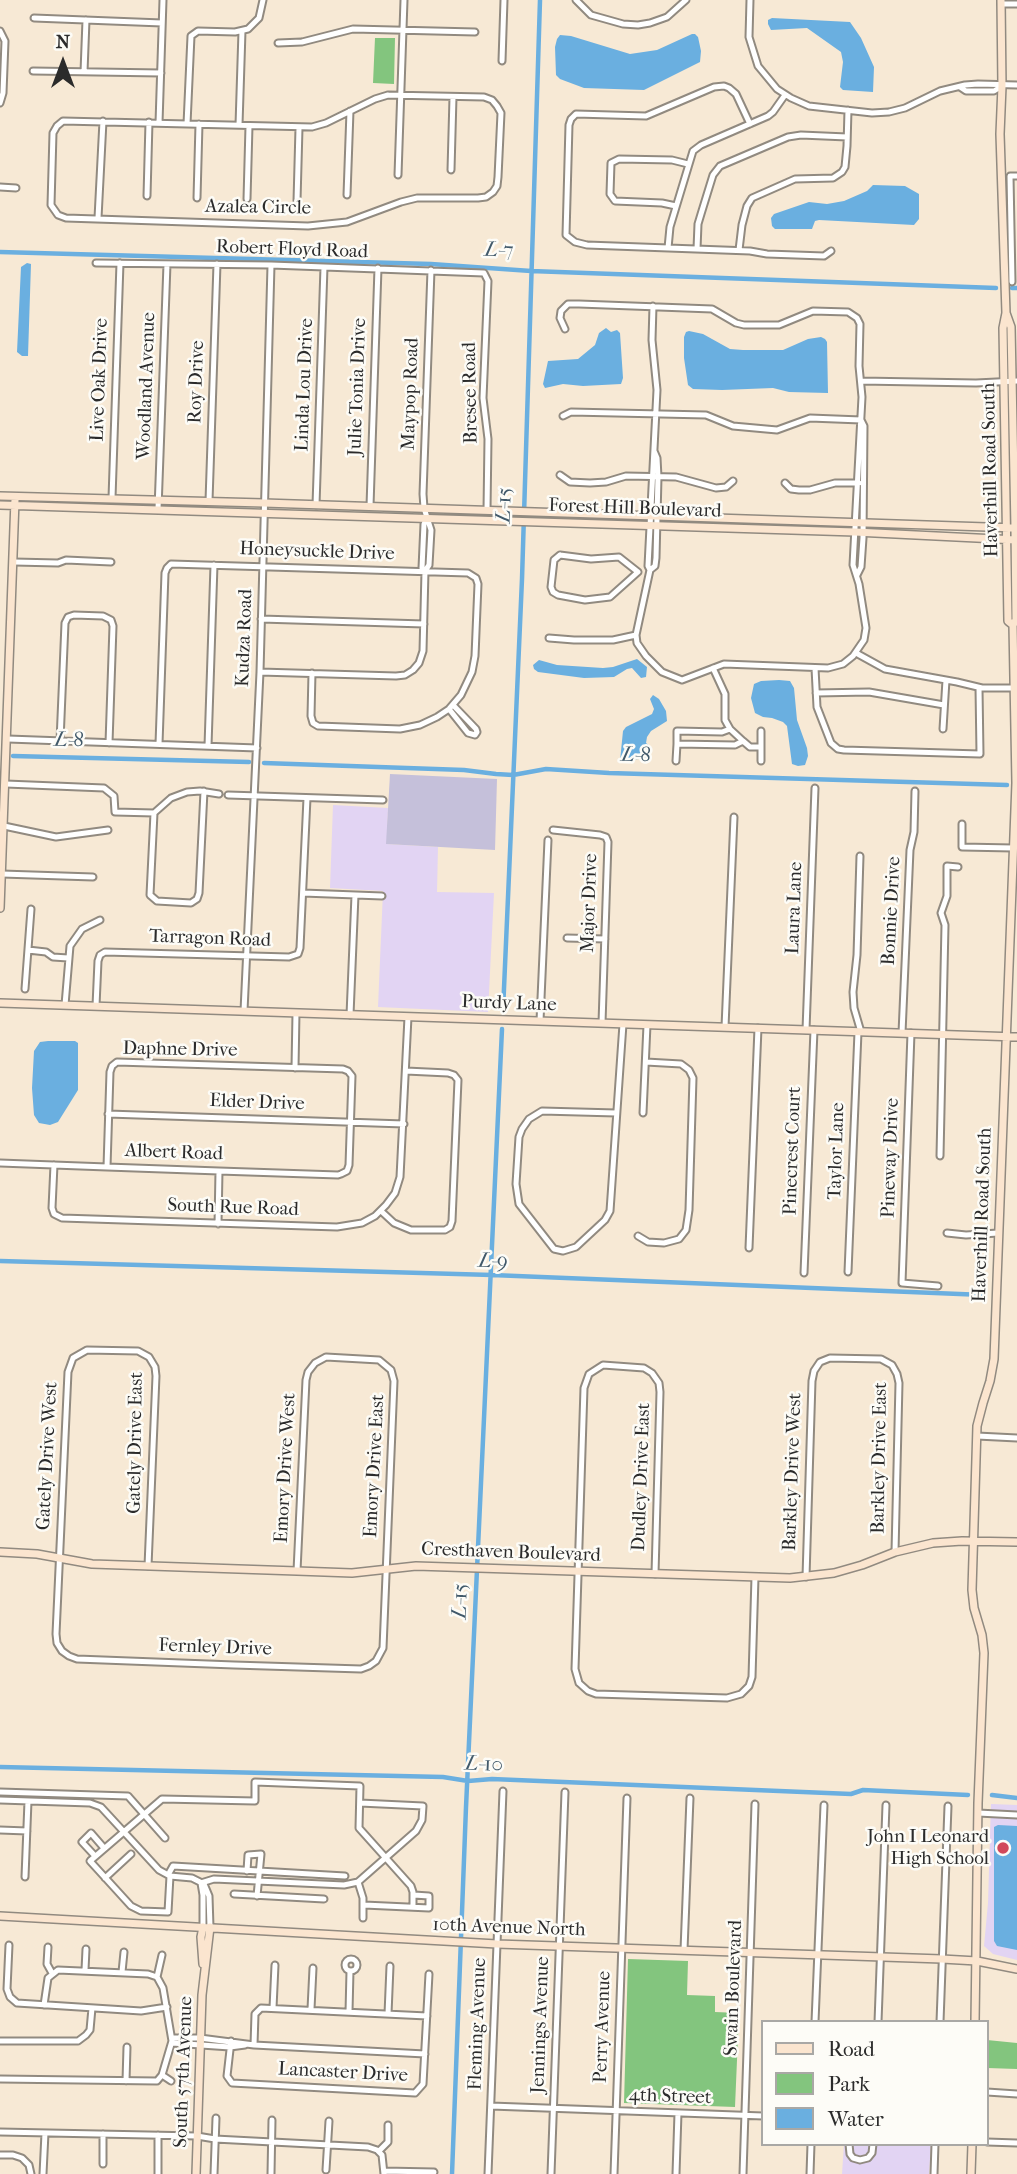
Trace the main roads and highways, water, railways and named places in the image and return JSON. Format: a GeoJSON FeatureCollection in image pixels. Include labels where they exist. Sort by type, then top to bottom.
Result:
{"type":"FeatureCollection","features":[{"type":"Feature","properties":{"kind":"water"},"geometry":{"type":"Polygon","coordinates":[[[768,20],[850,22],[861,38],[874,67],[873,92],[843,90],[840,87],[843,62],[841,52],[807,28],[771,30],[768,20]]]}},
{"type":"Feature","properties":{"kind":"water"},"geometry":{"type":"Polygon","coordinates":[[[692,34],[698,37],[700,62],[644,90],[584,88],[556,75],[555,47],[560,35],[630,54],[657,50],[692,34]]]}},
{"type":"Feature","properties":{"kind":"water"},"geometry":{"type":"Polygon","coordinates":[[[873,185],[905,186],[919,194],[919,219],[914,225],[819,220],[815,221],[812,229],[775,229],[772,226],[771,218],[774,214],[809,202],[827,204],[844,201],[867,191],[873,185]]]}},
{"type":"Feature","properties":{"kind":"water"},"geometry":{"type":"Polygon","coordinates":[[[27,263],[31,264],[28,356],[22,356],[17,352],[21,267],[27,263]]]}},
{"type":"Feature","properties":{"kind":"water"},"geometry":{"type":"Polygon","coordinates":[[[606,328],[620,333],[623,378],[621,384],[563,384],[545,388],[543,384],[548,361],[578,359],[595,345],[599,333],[606,328]]]}},
{"type":"Feature","properties":{"kind":"water"},"geometry":{"type":"Polygon","coordinates":[[[689,331],[703,334],[730,349],[743,350],[783,350],[808,339],[821,337],[827,342],[828,393],[789,392],[773,388],[693,389],[688,385],[684,358],[684,337],[689,331]]]}},
{"type":"Feature","properties":{"kind":"water"},"geometry":{"type":"Polygon","coordinates":[[[637,659],[647,667],[646,677],[641,678],[632,668],[614,677],[584,678],[538,672],[533,665],[539,660],[557,665],[603,668],[637,659]]]}},
{"type":"Feature","properties":{"kind":"water"},"geometry":{"type":"Polygon","coordinates":[[[790,681],[794,688],[797,720],[807,748],[805,765],[792,764],[787,726],[783,722],[755,713],[751,698],[754,684],[790,681]]]}},
{"type":"Feature","properties":{"kind":"water"},"geometry":{"type":"Polygon","coordinates":[[[653,695],[659,699],[666,711],[667,721],[651,731],[647,737],[646,743],[652,748],[650,756],[620,761],[623,731],[652,714],[654,709],[650,699],[653,695]]]}},
{"type":"Feature","properties":{"kind":"water"},"geometry":{"type":"Polygon","coordinates":[[[40,1042],[78,1043],[78,1090],[58,1122],[50,1125],[39,1123],[34,1115],[32,1088],[34,1051],[40,1042]]]}},
{"type":"Feature","properties":{"kind":"water","name":"John I Leonard High School"},"geometry":{"type":"Polygon","coordinates":[[[1017,1826],[1017,1950],[997,1946],[994,1941],[994,1827],[1017,1826]]]}},
{"type":"Feature","properties":{"kind":"waterway","name":"L-15"},"geometry":{"type":"LineString","coordinates":[[503,1011],[522,579],[540,0]]}},
{"type":"Feature","properties":{"kind":"waterway","name":"L-7"},"geometry":{"type":"LineString","coordinates":[[0,252],[431,264],[531,271],[996,288]]}},
{"type":"Feature","properties":{"kind":"waterway","name":"L-7"},"geometry":{"type":"LineString","coordinates":[[1012,288],[1017,288]]}},
{"type":"Feature","properties":{"kind":"waterway","name":"L-8"},"geometry":{"type":"LineString","coordinates":[[13,756],[249,762]]}},
{"type":"Feature","properties":{"kind":"waterway","name":"L-8"},"geometry":{"type":"LineString","coordinates":[[264,763],[464,770],[513,775],[546,769],[1007,785]]}},
{"type":"Feature","properties":{"kind":"waterway","name":"L-15"},"geometry":{"type":"LineString","coordinates":[[452,2174],[502,1029]]}},
{"type":"Feature","properties":{"kind":"waterway","name":"L-9"},"geometry":{"type":"LineString","coordinates":[[0,1261],[492,1275],[984,1295]]}},
{"type":"Feature","properties":{"kind":"waterway","name":"L-10"},"geometry":{"type":"LineString","coordinates":[[0,1767],[443,1777],[468,1781],[492,1779],[851,1794],[863,1790],[968,1795]]}},
{"type":"Feature","properties":{"kind":"waterway","name":"L-10"},"geometry":{"type":"LineString","coordinates":[[992,1795],[1017,1798]]}},
{"type":"Feature","properties":{"kind":"place","name":"John I Leonard High School"},"geometry":{"type":"Point","coordinates":[1003,1848]}}]}
